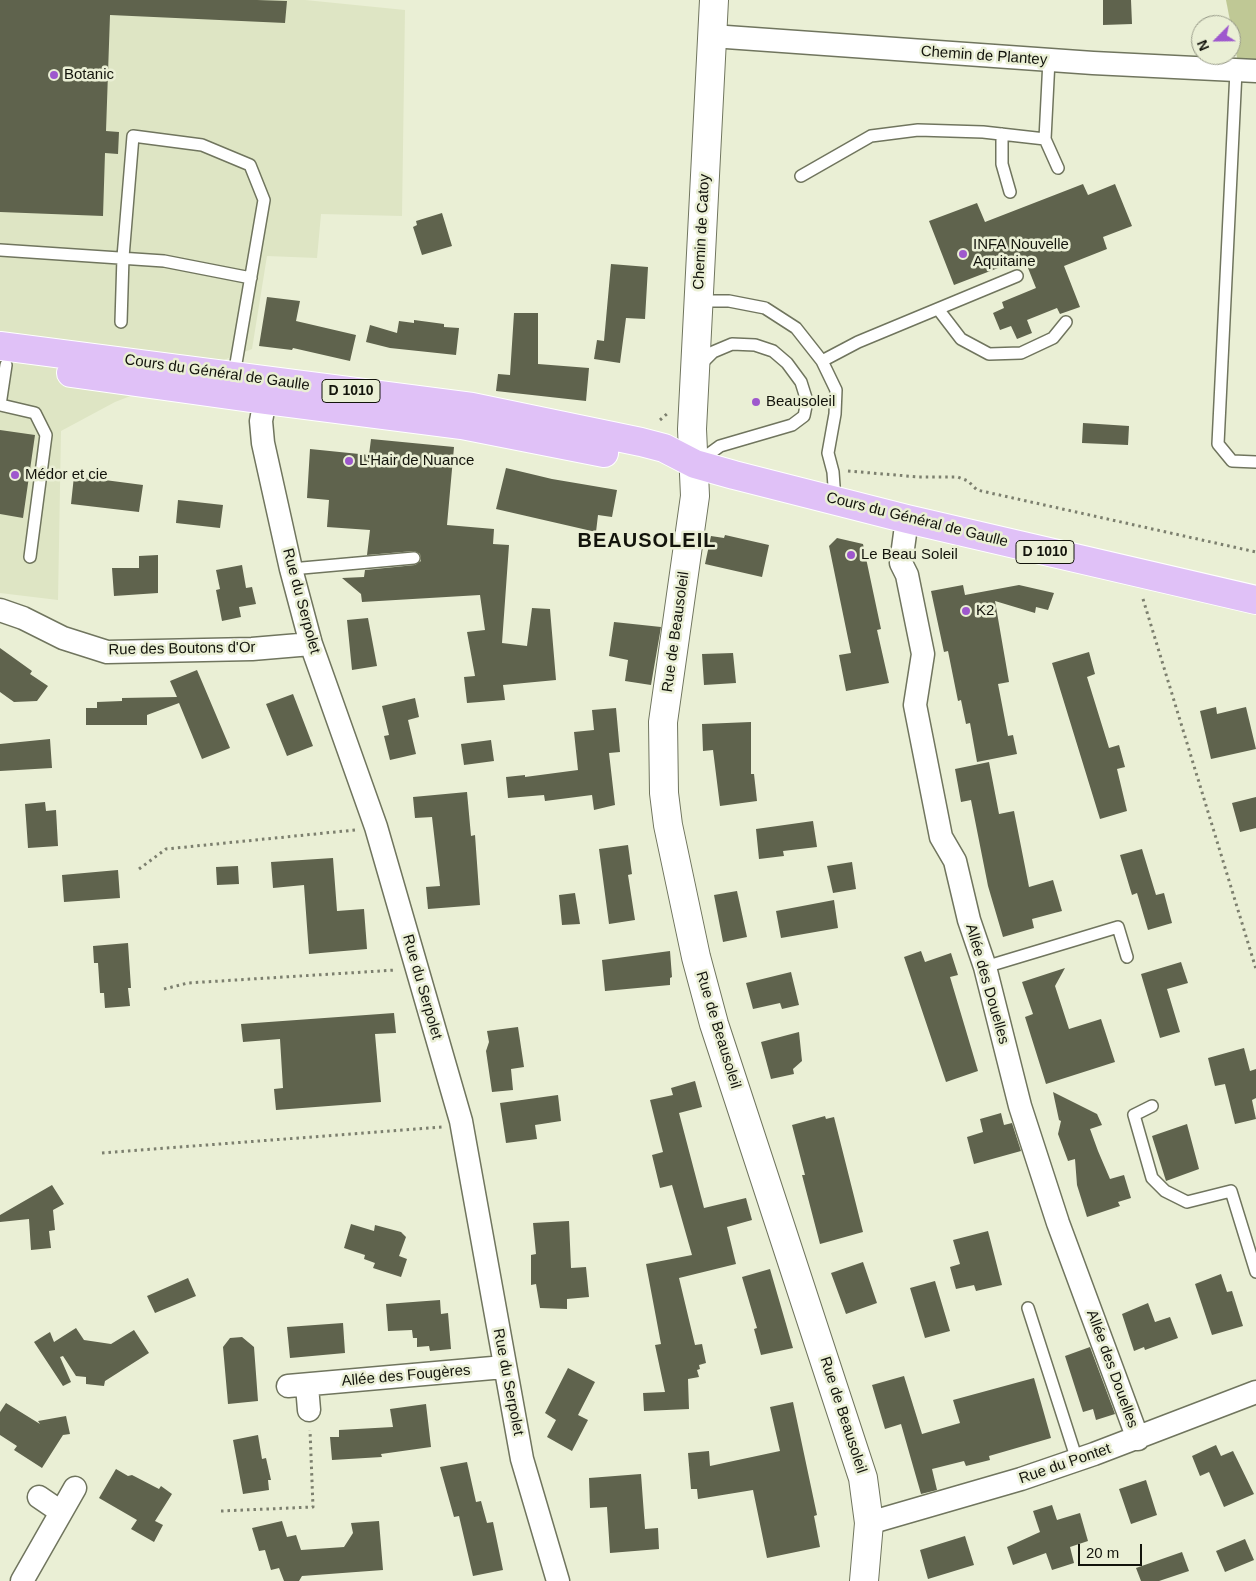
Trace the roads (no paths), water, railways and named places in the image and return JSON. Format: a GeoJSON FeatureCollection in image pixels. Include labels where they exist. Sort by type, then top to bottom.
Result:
{"type":"FeatureCollection","features":[{"type":"Feature","properties":{"kind":"main road","name":"Cours du Général de Gaulle"},"geometry":{"type":"LineString","coordinates":[[2,358],[51,370],[233,385]]}},
{"type":"Feature","properties":{"kind":"main road","name":"Cours du Général de Gaulle"},"geometry":{"type":"LineString","coordinates":[[2,358],[266,390],[455,424],[662,465],[695,464]]}},
{"type":"Feature","properties":{"kind":"main road","name":"Cours du Général de Gaulle"},"geometry":{"type":"LineString","coordinates":[[266,390],[472,407],[641,442],[664,448],[695,464],[907,519],[1256,600]]}},
{"type":"Feature","properties":{"kind":"street","name":"Chemin de Catoy"},"geometry":{"type":"LineString","coordinates":[[695,464],[692,429],[714,0]]}},
{"type":"Feature","properties":{"kind":"street","name":"Chemin de Plantey"},"geometry":{"type":"LineString","coordinates":[[712,36],[1049,60],[1246,71]]}},
{"type":"Feature","properties":{"kind":"street","name":"Rue du Serpolet"},"geometry":{"type":"LineString","coordinates":[[266,390],[261,420],[263,443],[291,569],[311,644],[376,827],[461,1121],[522,1459],[558,1581]]}},
{"type":"Feature","properties":{"kind":"street","name":"Rue de Beausoleil"},"geometry":{"type":"LineString","coordinates":[[695,464],[693,514],[663,722],[663,765],[668,825],[696,957],[714,1024],[863,1478],[869,1523],[864,1581]]}},
{"type":"Feature","properties":{"kind":"street","name":"Allée des Douelles"},"geometry":{"type":"LineString","coordinates":[[907,519],[901,563],[907,576],[923,654],[915,705],[942,837],[956,861],[969,920],[985,967],[1026,1124],[1058,1223],[1138,1439]]}},
{"type":"Feature","properties":{"kind":"street","name":"Rue des Boutons d'Or"},"geometry":{"type":"LineString","coordinates":[[0,610],[23,618],[64,638],[107,652],[252,649],[311,644]]}},
{"type":"Feature","properties":{"kind":"street","name":"Allée des Fougères"},"geometry":{"type":"LineString","coordinates":[[309,1410],[297,1386],[504,1367]]}},
{"type":"Feature","properties":{"kind":"street","name":"Rue du Pontet"},"geometry":{"type":"LineString","coordinates":[[869,1523],[1012,1482],[1077,1460],[1138,1439],[1256,1392]]}},
{"type":"Feature","properties":{"kind":"street"},"geometry":{"type":"LineString","coordinates":[[22,1581],[75,1488]]}},
{"type":"Feature","properties":{"kind":"street"},"geometry":{"type":"LineString","coordinates":[[39,1497],[61,1512]]}},
{"type":"Feature","properties":{"kind":"lane"},"geometry":{"type":"LineString","coordinates":[[1049,60],[1045,138],[1058,168]]}},
{"type":"Feature","properties":{"kind":"lane"},"geometry":{"type":"LineString","coordinates":[[1246,71],[1218,444],[1232,461],[1256,462]]}},
{"type":"Feature","properties":{"kind":"lane"},"geometry":{"type":"LineString","coordinates":[[801,176],[871,136],[918,130],[1045,138]]}},
{"type":"Feature","properties":{"kind":"lane"},"geometry":{"type":"LineString","coordinates":[[1002,134],[1002,164],[1010,192]]}},
{"type":"Feature","properties":{"kind":"lane"},"geometry":{"type":"LineString","coordinates":[[121,322],[123,257],[134,136],[202,146],[250,165],[264,200],[233,385]]}},
{"type":"Feature","properties":{"kind":"lane"},"geometry":{"type":"LineString","coordinates":[[0,250],[164,261],[251,278]]}},
{"type":"Feature","properties":{"kind":"lane"},"geometry":{"type":"LineString","coordinates":[[822,361],[858,342],[1017,276]]}},
{"type":"Feature","properties":{"kind":"lane"},"geometry":{"type":"LineString","coordinates":[[698,301],[729,301],[765,308],[796,328],[822,361],[836,390],[835,414],[828,453],[833,472],[835,500]]}},
{"type":"Feature","properties":{"kind":"lane"},"geometry":{"type":"LineString","coordinates":[[938,309],[961,339],[989,354],[1021,353],[1053,338],[1066,322]]}},
{"type":"Feature","properties":{"kind":"lane"},"geometry":{"type":"LineString","coordinates":[[695,464],[720,446],[792,425],[804,416],[806,400],[801,382],[788,363],[773,351],[755,345],[732,344],[713,352],[696,368]]}},
{"type":"Feature","properties":{"kind":"lane"},"geometry":{"type":"LineString","coordinates":[[2,358],[0,405],[35,413],[46,435],[30,557]]}},
{"type":"Feature","properties":{"kind":"lane"},"geometry":{"type":"LineString","coordinates":[[291,569],[414,558]]}},
{"type":"Feature","properties":{"kind":"lane"},"geometry":{"type":"LineString","coordinates":[[985,967],[1118,927],[1127,957]]}},
{"type":"Feature","properties":{"kind":"lane"},"geometry":{"type":"LineString","coordinates":[[1152,1106],[1134,1116],[1152,1178],[1165,1191],[1187,1202],[1231,1191],[1256,1272]]}},
{"type":"Feature","properties":{"kind":"lane"},"geometry":{"type":"LineString","coordinates":[[1028,1308],[1077,1460]]}},
{"type":"Feature","properties":{"kind":"place","name":"Botanic"},"geometry":{"type":"Point","coordinates":[54,75]}},
{"type":"Feature","properties":{"kind":"place","name":"INFA Nouvelle Aquitaine"},"geometry":{"type":"Point","coordinates":[963,254]}},
{"type":"Feature","properties":{"kind":"place","name":"Beausoleil"},"geometry":{"type":"Point","coordinates":[756,402]}},
{"type":"Feature","properties":{"kind":"place","name":"L'Hair de Nuance"},"geometry":{"type":"Point","coordinates":[349,461]}},
{"type":"Feature","properties":{"kind":"place","name":"Médor et cie"},"geometry":{"type":"Point","coordinates":[15,475]}},
{"type":"Feature","properties":{"kind":"place","name":"Le Beau Soleil"},"geometry":{"type":"Point","coordinates":[851,555]}},
{"type":"Feature","properties":{"kind":"place","name":"K2"},"geometry":{"type":"Point","coordinates":[966,611]}},
{"type":"Feature","properties":{"kind":"district","name":"BEAUSOLEIL"},"geometry":{"type":"Point","coordinates":[647,541]}}]}
